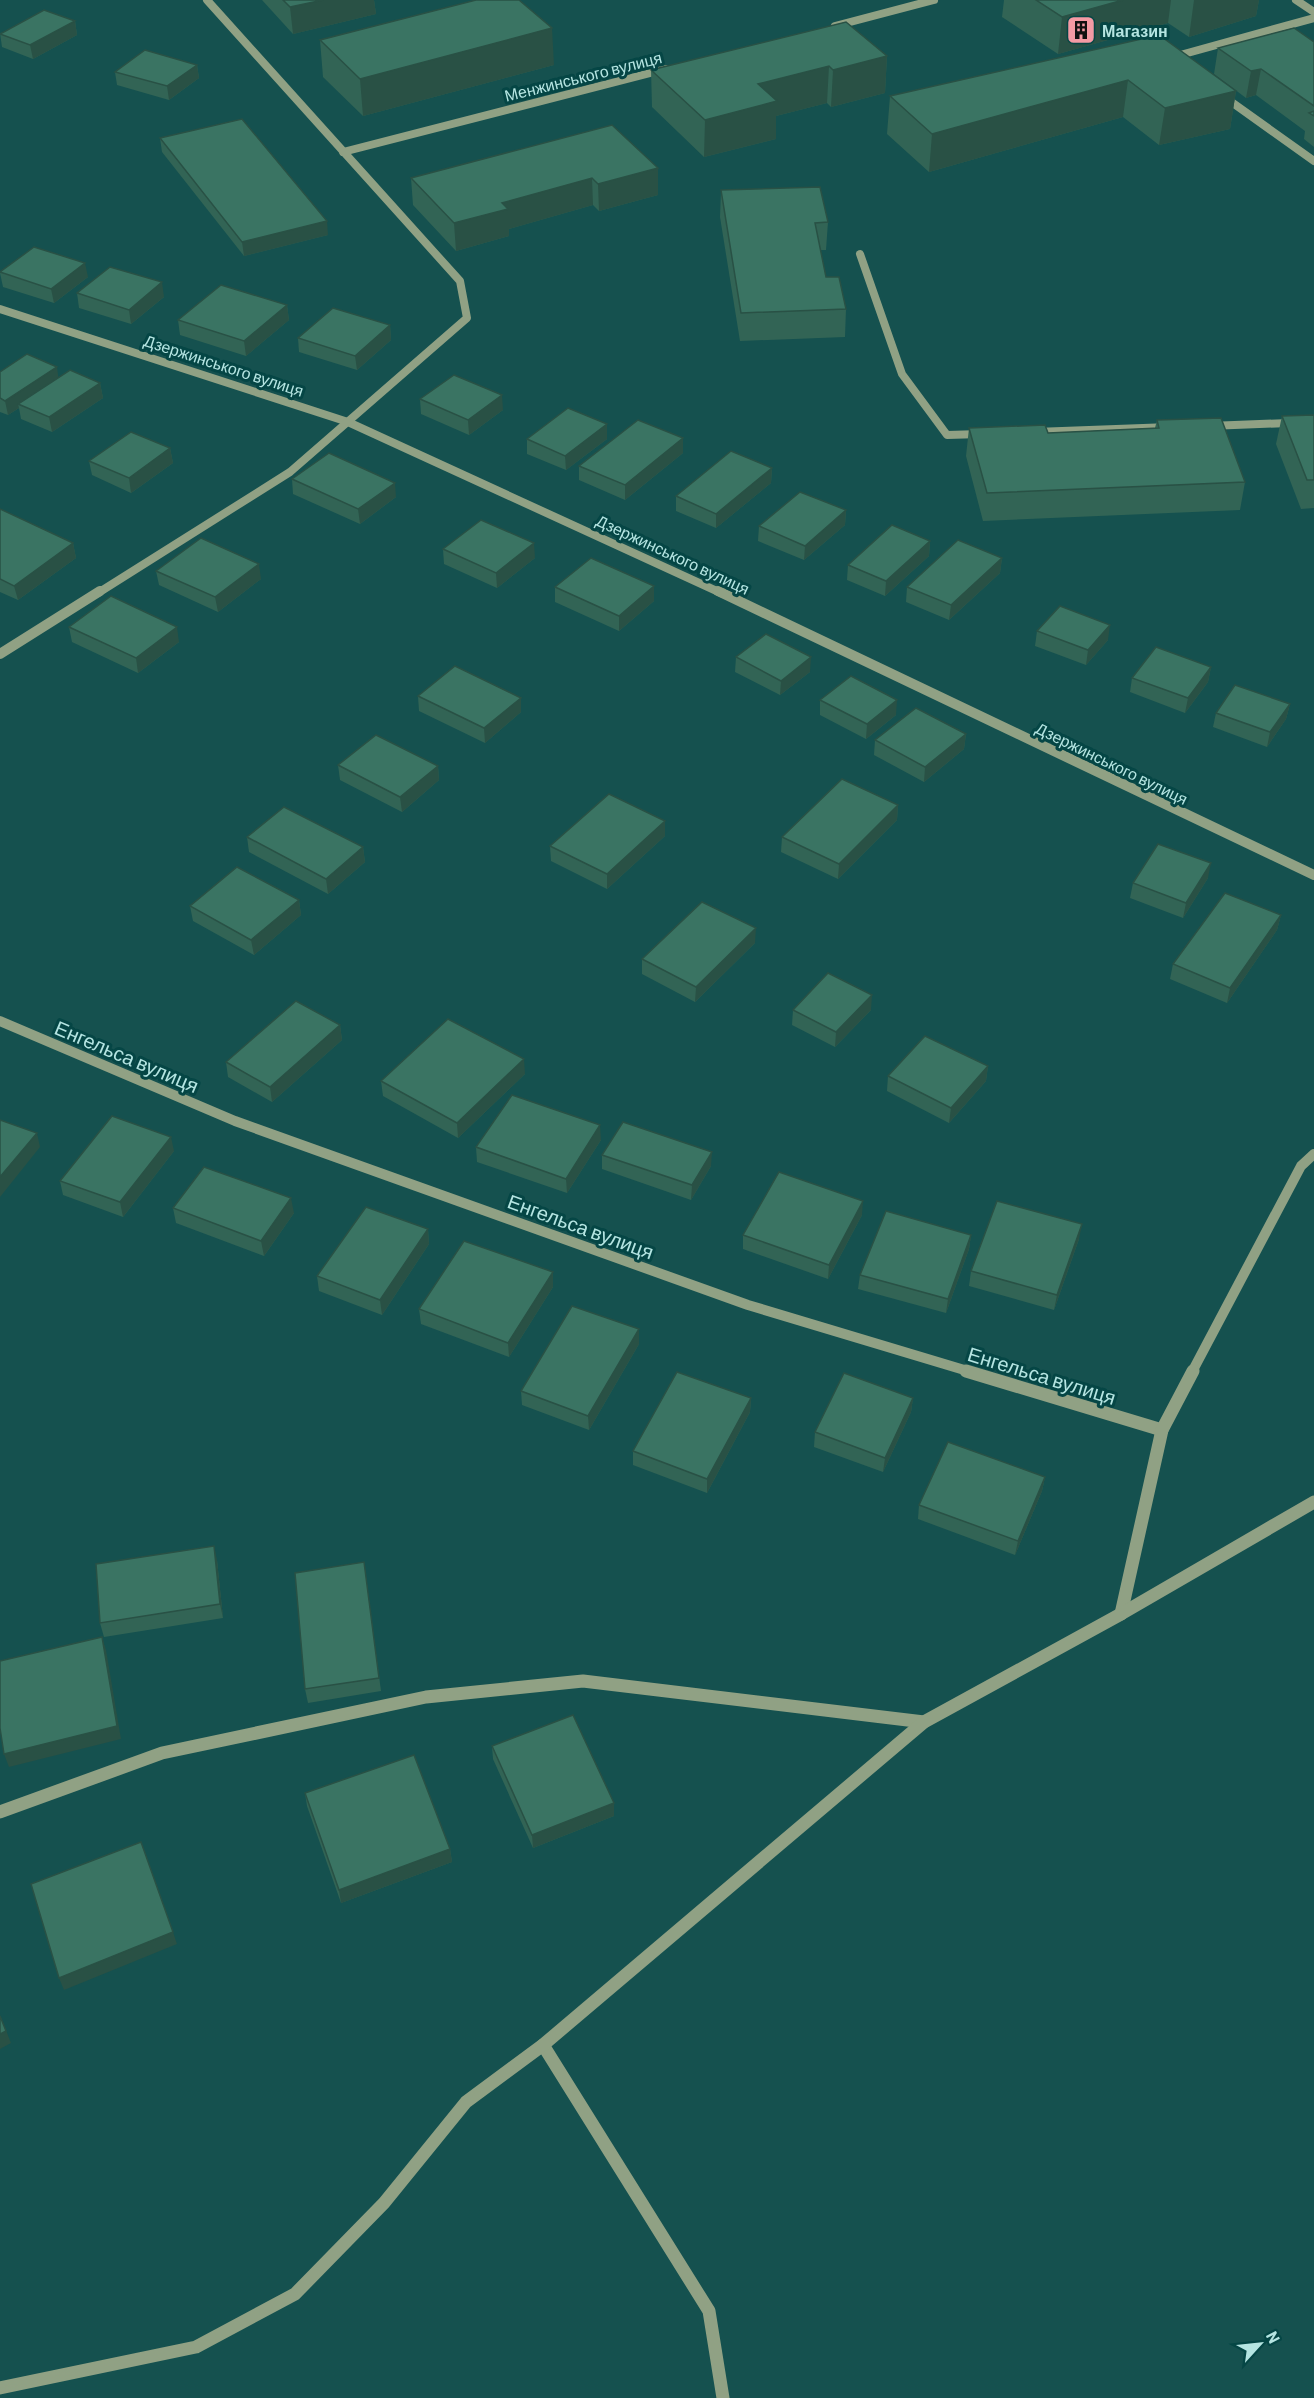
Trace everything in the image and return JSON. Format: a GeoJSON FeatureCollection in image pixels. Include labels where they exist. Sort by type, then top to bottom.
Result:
{"type":"FeatureCollection","features":[{"type":"Feature","properties":{"kind":"street"},"geometry":{"type":"LineString","coordinates":[[0,654],[290,472],[467,318],[460,281],[207,0]]}},
{"type":"Feature","properties":{"kind":"street"},"geometry":{"type":"LineString","coordinates":[[830,27],[934,0]]}},
{"type":"Feature","properties":{"kind":"street"},"geometry":{"type":"LineString","coordinates":[[1296,0],[1314,12]]}},
{"type":"Feature","properties":{"kind":"street"},"geometry":{"type":"LineString","coordinates":[[1180,65],[1171,58],[1314,18]]}},
{"type":"Feature","properties":{"kind":"street","name":"Менжинського вулиця"},"geometry":{"type":"LineString","coordinates":[[344,152],[679,66]]}},
{"type":"Feature","properties":{"kind":"street"},"geometry":{"type":"LineString","coordinates":[[1219,92],[1314,161]]}},
{"type":"Feature","properties":{"kind":"street"},"geometry":{"type":"LineString","coordinates":[[860,254],[902,374],[947,435],[995,434]]}},
{"type":"Feature","properties":{"kind":"street","name":"Дзержинського вулиця"},"geometry":{"type":"LineString","coordinates":[[0,309],[348,422],[724,594],[1314,875]]}},
{"type":"Feature","properties":{"kind":"street"},"geometry":{"type":"LineString","coordinates":[[1196,426],[1314,422]]}},
{"type":"Feature","properties":{"kind":"street"},"geometry":{"type":"LineString","coordinates":[[1030,432],[1184,426]]}},
{"type":"Feature","properties":{"kind":"street","name":"Енгельса вулиця"},"geometry":{"type":"LineString","coordinates":[[0,1022],[235,1121],[748,1305],[1162,1430]]}},
{"type":"Feature","properties":{"kind":"street"},"geometry":{"type":"LineString","coordinates":[[1121,1614],[1162,1430],[1301,1166],[1314,1154]]}},
{"type":"Feature","properties":{"kind":"street"},"geometry":{"type":"LineString","coordinates":[[0,2388],[196,2347],[295,2294],[384,2203],[466,2102],[543,2045],[924,1722],[1121,1614],[1314,1502]]}},
{"type":"Feature","properties":{"kind":"street"},"geometry":{"type":"LineString","coordinates":[[0,1812],[162,1753],[426,1697],[583,1681],[924,1722]]}},
{"type":"Feature","properties":{"kind":"street"},"geometry":{"type":"LineString","coordinates":[[543,2045],[709,2311],[723,2398]]}},
{"type":"Feature","properties":{"kind":"building"},"geometry":{"type":"Polygon","coordinates":[[[283,0],[323,0],[290,7],[283,0]]]}},
{"type":"Feature","properties":{"kind":"building"},"geometry":{"type":"Polygon","coordinates":[[[476,0],[519,0],[552,28],[360,79],[320,40],[476,0]]]}},
{"type":"Feature","properties":{"kind":"building"},"geometry":{"type":"Polygon","coordinates":[[[1036,0],[1123,0],[1062,17],[1036,0]]]}},
{"type":"Feature","properties":{"kind":"building"},"geometry":{"type":"Polygon","coordinates":[[[44,10],[75,21],[30,45],[0,34],[44,10]]]}},
{"type":"Feature","properties":{"kind":"building"},"geometry":{"type":"Polygon","coordinates":[[[846,22],[887,56],[833,70],[829,66],[758,84],[777,101],[705,120],[651,70],[846,22]]]}},
{"type":"Feature","properties":{"kind":"building"},"geometry":{"type":"Polygon","coordinates":[[[1294,28],[1314,42],[1314,106],[1261,69],[1251,71],[1218,48],[1294,28]]]}},
{"type":"Feature","properties":{"kind":"building"},"geometry":{"type":"Polygon","coordinates":[[[1159,35],[1236,91],[1165,108],[1128,80],[932,134],[890,96],[1159,35]]]}},
{"type":"Feature","properties":{"kind":"building"},"geometry":{"type":"Polygon","coordinates":[[[145,50],[197,65],[167,86],[115,72],[145,50]]]}},
{"type":"Feature","properties":{"kind":"building"},"geometry":{"type":"Polygon","coordinates":[[[242,119],[327,221],[242,242],[160,138],[242,119]]]}},
{"type":"Feature","properties":{"kind":"building"},"geometry":{"type":"Polygon","coordinates":[[[612,125],[658,168],[598,184],[592,178],[502,203],[508,209],[454,223],[411,178],[612,125]]]}},
{"type":"Feature","properties":{"kind":"building"},"geometry":{"type":"Polygon","coordinates":[[[820,187],[828,222],[815,223],[826,277],[839,277],[846,309],[741,313],[721,190],[820,187]]]}},
{"type":"Feature","properties":{"kind":"building"},"geometry":{"type":"Polygon","coordinates":[[[34,247],[85,263],[51,289],[0,272],[34,247]]]}},
{"type":"Feature","properties":{"kind":"building"},"geometry":{"type":"Polygon","coordinates":[[[110,267],[162,282],[129,310],[77,293],[110,267]]]}},
{"type":"Feature","properties":{"kind":"building"},"geometry":{"type":"Polygon","coordinates":[[[221,285],[287,305],[244,341],[178,320],[221,285]]]}},
{"type":"Feature","properties":{"kind":"building"},"geometry":{"type":"Polygon","coordinates":[[[333,308],[390,325],[355,356],[298,338],[333,308]]]}},
{"type":"Feature","properties":{"kind":"building"},"geometry":{"type":"Polygon","coordinates":[[[27,354],[57,367],[5,401],[0,398],[0,372],[27,354]]]}},
{"type":"Feature","properties":{"kind":"building"},"geometry":{"type":"Polygon","coordinates":[[[70,370],[100,383],[49,417],[18,404],[70,370]]]}},
{"type":"Feature","properties":{"kind":"building"},"geometry":{"type":"Polygon","coordinates":[[[454,375],[502,395],[468,420],[420,399],[454,375]]]}},
{"type":"Feature","properties":{"kind":"building"},"geometry":{"type":"Polygon","coordinates":[[[568,408],[607,424],[565,456],[527,439],[568,408]]]}},
{"type":"Feature","properties":{"kind":"building"},"geometry":{"type":"Polygon","coordinates":[[[1314,415],[1314,480],[1307,480],[1282,416],[1314,415]]]}},
{"type":"Feature","properties":{"kind":"building"},"geometry":{"type":"Polygon","coordinates":[[[1221,418],[1245,482],[987,493],[969,428],[1045,425],[1048,433],[1159,428],[1157,420],[1221,418]]]}},
{"type":"Feature","properties":{"kind":"building"},"geometry":{"type":"Polygon","coordinates":[[[638,420],[683,438],[625,485],[579,466],[638,420]]]}},
{"type":"Feature","properties":{"kind":"building"},"geometry":{"type":"Polygon","coordinates":[[[131,432],[170,448],[129,478],[89,461],[131,432]]]}},
{"type":"Feature","properties":{"kind":"building"},"geometry":{"type":"Polygon","coordinates":[[[731,451],[772,468],[716,514],[676,496],[731,451]]]}},
{"type":"Feature","properties":{"kind":"building"},"geometry":{"type":"Polygon","coordinates":[[[329,453],[395,483],[358,509],[292,479],[329,453]]]}},
{"type":"Feature","properties":{"kind":"building"},"geometry":{"type":"Polygon","coordinates":[[[800,492],[846,510],[805,546],[759,526],[800,492]]]}},
{"type":"Feature","properties":{"kind":"building"},"geometry":{"type":"Polygon","coordinates":[[[0,509],[73,543],[14,586],[0,579],[0,509]]]}},
{"type":"Feature","properties":{"kind":"building"},"geometry":{"type":"Polygon","coordinates":[[[481,520],[534,543],[496,573],[443,549],[481,520]]]}},
{"type":"Feature","properties":{"kind":"building"},"geometry":{"type":"Polygon","coordinates":[[[892,525],[930,541],[886,581],[848,565],[892,525]]]}},
{"type":"Feature","properties":{"kind":"building"},"geometry":{"type":"Polygon","coordinates":[[[201,538],[259,564],[215,597],[156,571],[201,538]]]}},
{"type":"Feature","properties":{"kind":"building"},"geometry":{"type":"Polygon","coordinates":[[[958,540],[1002,558],[951,605],[907,587],[958,540]]]}},
{"type":"Feature","properties":{"kind":"building"},"geometry":{"type":"Polygon","coordinates":[[[591,558],[654,586],[619,616],[555,587],[591,558]]]}},
{"type":"Feature","properties":{"kind":"building"},"geometry":{"type":"Polygon","coordinates":[[[111,596],[177,627],[136,658],[69,627],[111,596]]]}},
{"type":"Feature","properties":{"kind":"building"},"geometry":{"type":"Polygon","coordinates":[[[1060,606],[1110,625],[1088,650],[1037,631],[1060,606]]]}},
{"type":"Feature","properties":{"kind":"building"},"geometry":{"type":"Polygon","coordinates":[[[766,634],[811,657],[781,681],[736,657],[766,634]]]}},
{"type":"Feature","properties":{"kind":"building"},"geometry":{"type":"Polygon","coordinates":[[[1156,647],[1211,667],[1188,698],[1132,678],[1156,647]]]}},
{"type":"Feature","properties":{"kind":"building"},"geometry":{"type":"Polygon","coordinates":[[[455,666],[521,698],[484,728],[418,696],[455,666]]]}},
{"type":"Feature","properties":{"kind":"building"},"geometry":{"type":"Polygon","coordinates":[[[851,676],[897,700],[867,724],[820,700],[851,676]]]}},
{"type":"Feature","properties":{"kind":"building"},"geometry":{"type":"Polygon","coordinates":[[[1235,685],[1290,704],[1270,732],[1216,713],[1235,685]]]}},
{"type":"Feature","properties":{"kind":"building"},"geometry":{"type":"Polygon","coordinates":[[[916,708],[966,734],[925,767],[875,740],[916,708]]]}},
{"type":"Feature","properties":{"kind":"building"},"geometry":{"type":"Polygon","coordinates":[[[376,735],[438,766],[400,797],[338,765],[376,735]]]}},
{"type":"Feature","properties":{"kind":"building"},"geometry":{"type":"Polygon","coordinates":[[[842,779],[898,805],[839,864],[782,837],[842,779]]]}},
{"type":"Feature","properties":{"kind":"building"},"geometry":{"type":"Polygon","coordinates":[[[609,794],[665,821],[607,874],[550,846],[609,794]]]}},
{"type":"Feature","properties":{"kind":"building"},"geometry":{"type":"Polygon","coordinates":[[[284,807],[363,847],[326,879],[247,837],[284,807]]]}},
{"type":"Feature","properties":{"kind":"building"},"geometry":{"type":"Polygon","coordinates":[[[1158,844],[1211,863],[1186,903],[1133,883],[1158,844]]]}},
{"type":"Feature","properties":{"kind":"building"},"geometry":{"type":"Polygon","coordinates":[[[237,867],[299,900],[251,940],[190,906],[237,867]]]}},
{"type":"Feature","properties":{"kind":"building"},"geometry":{"type":"Polygon","coordinates":[[[1225,893],[1281,915],[1230,988],[1173,964],[1225,893]]]}},
{"type":"Feature","properties":{"kind":"building"},"geometry":{"type":"Polygon","coordinates":[[[702,902],[756,928],[696,987],[642,959],[702,902]]]}},
{"type":"Feature","properties":{"kind":"building"},"geometry":{"type":"Polygon","coordinates":[[[828,973],[872,995],[836,1032],[793,1010],[828,973]]]}},
{"type":"Feature","properties":{"kind":"building"},"geometry":{"type":"Polygon","coordinates":[[[296,1001],[340,1025],[270,1087],[226,1062],[296,1001]]]}},
{"type":"Feature","properties":{"kind":"building"},"geometry":{"type":"Polygon","coordinates":[[[448,1019],[524,1059],[457,1123],[381,1081],[448,1019]]]}},
{"type":"Feature","properties":{"kind":"building"},"geometry":{"type":"Polygon","coordinates":[[[925,1036],[988,1066],[951,1108],[888,1076],[925,1036]]]}},
{"type":"Feature","properties":{"kind":"building"},"geometry":{"type":"Polygon","coordinates":[[[512,1095],[600,1125],[566,1179],[476,1147],[512,1095]]]}},
{"type":"Feature","properties":{"kind":"building"},"geometry":{"type":"Polygon","coordinates":[[[112,1116],[171,1137],[120,1202],[60,1181],[112,1116]]]}},
{"type":"Feature","properties":{"kind":"building"},"geometry":{"type":"Polygon","coordinates":[[[0,1120],[37,1133],[0,1177],[0,1120]]]}},
{"type":"Feature","properties":{"kind":"building"},"geometry":{"type":"Polygon","coordinates":[[[623,1122],[712,1152],[692,1185],[602,1155],[623,1122]]]}},
{"type":"Feature","properties":{"kind":"building"},"geometry":{"type":"Polygon","coordinates":[[[204,1167],[291,1198],[261,1241],[173,1208],[204,1167]]]}},
{"type":"Feature","properties":{"kind":"building"},"geometry":{"type":"Polygon","coordinates":[[[779,1172],[863,1201],[829,1265],[743,1235],[779,1172]]]}},
{"type":"Feature","properties":{"kind":"building"},"geometry":{"type":"Polygon","coordinates":[[[997,1201],[1082,1224],[1057,1295],[971,1271],[997,1201]]]}},
{"type":"Feature","properties":{"kind":"building"},"geometry":{"type":"Polygon","coordinates":[[[366,1207],[428,1229],[380,1300],[317,1276],[366,1207]]]}},
{"type":"Feature","properties":{"kind":"building"},"geometry":{"type":"Polygon","coordinates":[[[886,1211],[971,1235],[948,1299],[860,1275],[886,1211]]]}},
{"type":"Feature","properties":{"kind":"building"},"geometry":{"type":"Polygon","coordinates":[[[464,1241],[553,1272],[508,1343],[419,1309],[464,1241]]]}},
{"type":"Feature","properties":{"kind":"building"},"geometry":{"type":"Polygon","coordinates":[[[572,1306],[639,1329],[588,1416],[521,1391],[572,1306]]]}},
{"type":"Feature","properties":{"kind":"building"},"geometry":{"type":"Polygon","coordinates":[[[677,1372],[751,1398],[707,1479],[633,1451],[677,1372]]]}},
{"type":"Feature","properties":{"kind":"building"},"geometry":{"type":"Polygon","coordinates":[[[844,1373],[913,1398],[885,1458],[815,1432],[844,1373]]]}},
{"type":"Feature","properties":{"kind":"building"},"geometry":{"type":"Polygon","coordinates":[[[948,1442],[1045,1477],[1018,1541],[919,1505],[948,1442]]]}},
{"type":"Feature","properties":{"kind":"building"},"geometry":{"type":"Polygon","coordinates":[[[214,1546],[220,1604],[100,1623],[96,1564],[214,1546]]]}},
{"type":"Feature","properties":{"kind":"building"},"geometry":{"type":"Polygon","coordinates":[[[364,1562],[379,1678],[305,1689],[295,1573],[364,1562]]]}},
{"type":"Feature","properties":{"kind":"building"},"geometry":{"type":"Polygon","coordinates":[[[102,1637],[117,1726],[4,1754],[0,1728],[0,1661],[102,1637]]]}},
{"type":"Feature","properties":{"kind":"building"},"geometry":{"type":"Polygon","coordinates":[[[573,1715],[614,1803],[532,1835],[492,1746],[573,1715]]]}},
{"type":"Feature","properties":{"kind":"building"},"geometry":{"type":"Polygon","coordinates":[[[414,1755],[450,1849],[339,1890],[305,1793],[414,1755]]]}},
{"type":"Feature","properties":{"kind":"building"},"geometry":{"type":"Polygon","coordinates":[[[141,1842],[173,1932],[59,1978],[31,1884],[141,1842]]]}},
{"type":"Feature","properties":{"kind":"building"},"geometry":{"type":"Polygon","coordinates":[[[0,2016],[6,2031],[0,2034],[0,2016]]]}},
{"type":"Feature","properties":{"kind":"place","name":"Магазин"},"geometry":{"type":"Point","coordinates":[1081,30]}}]}
